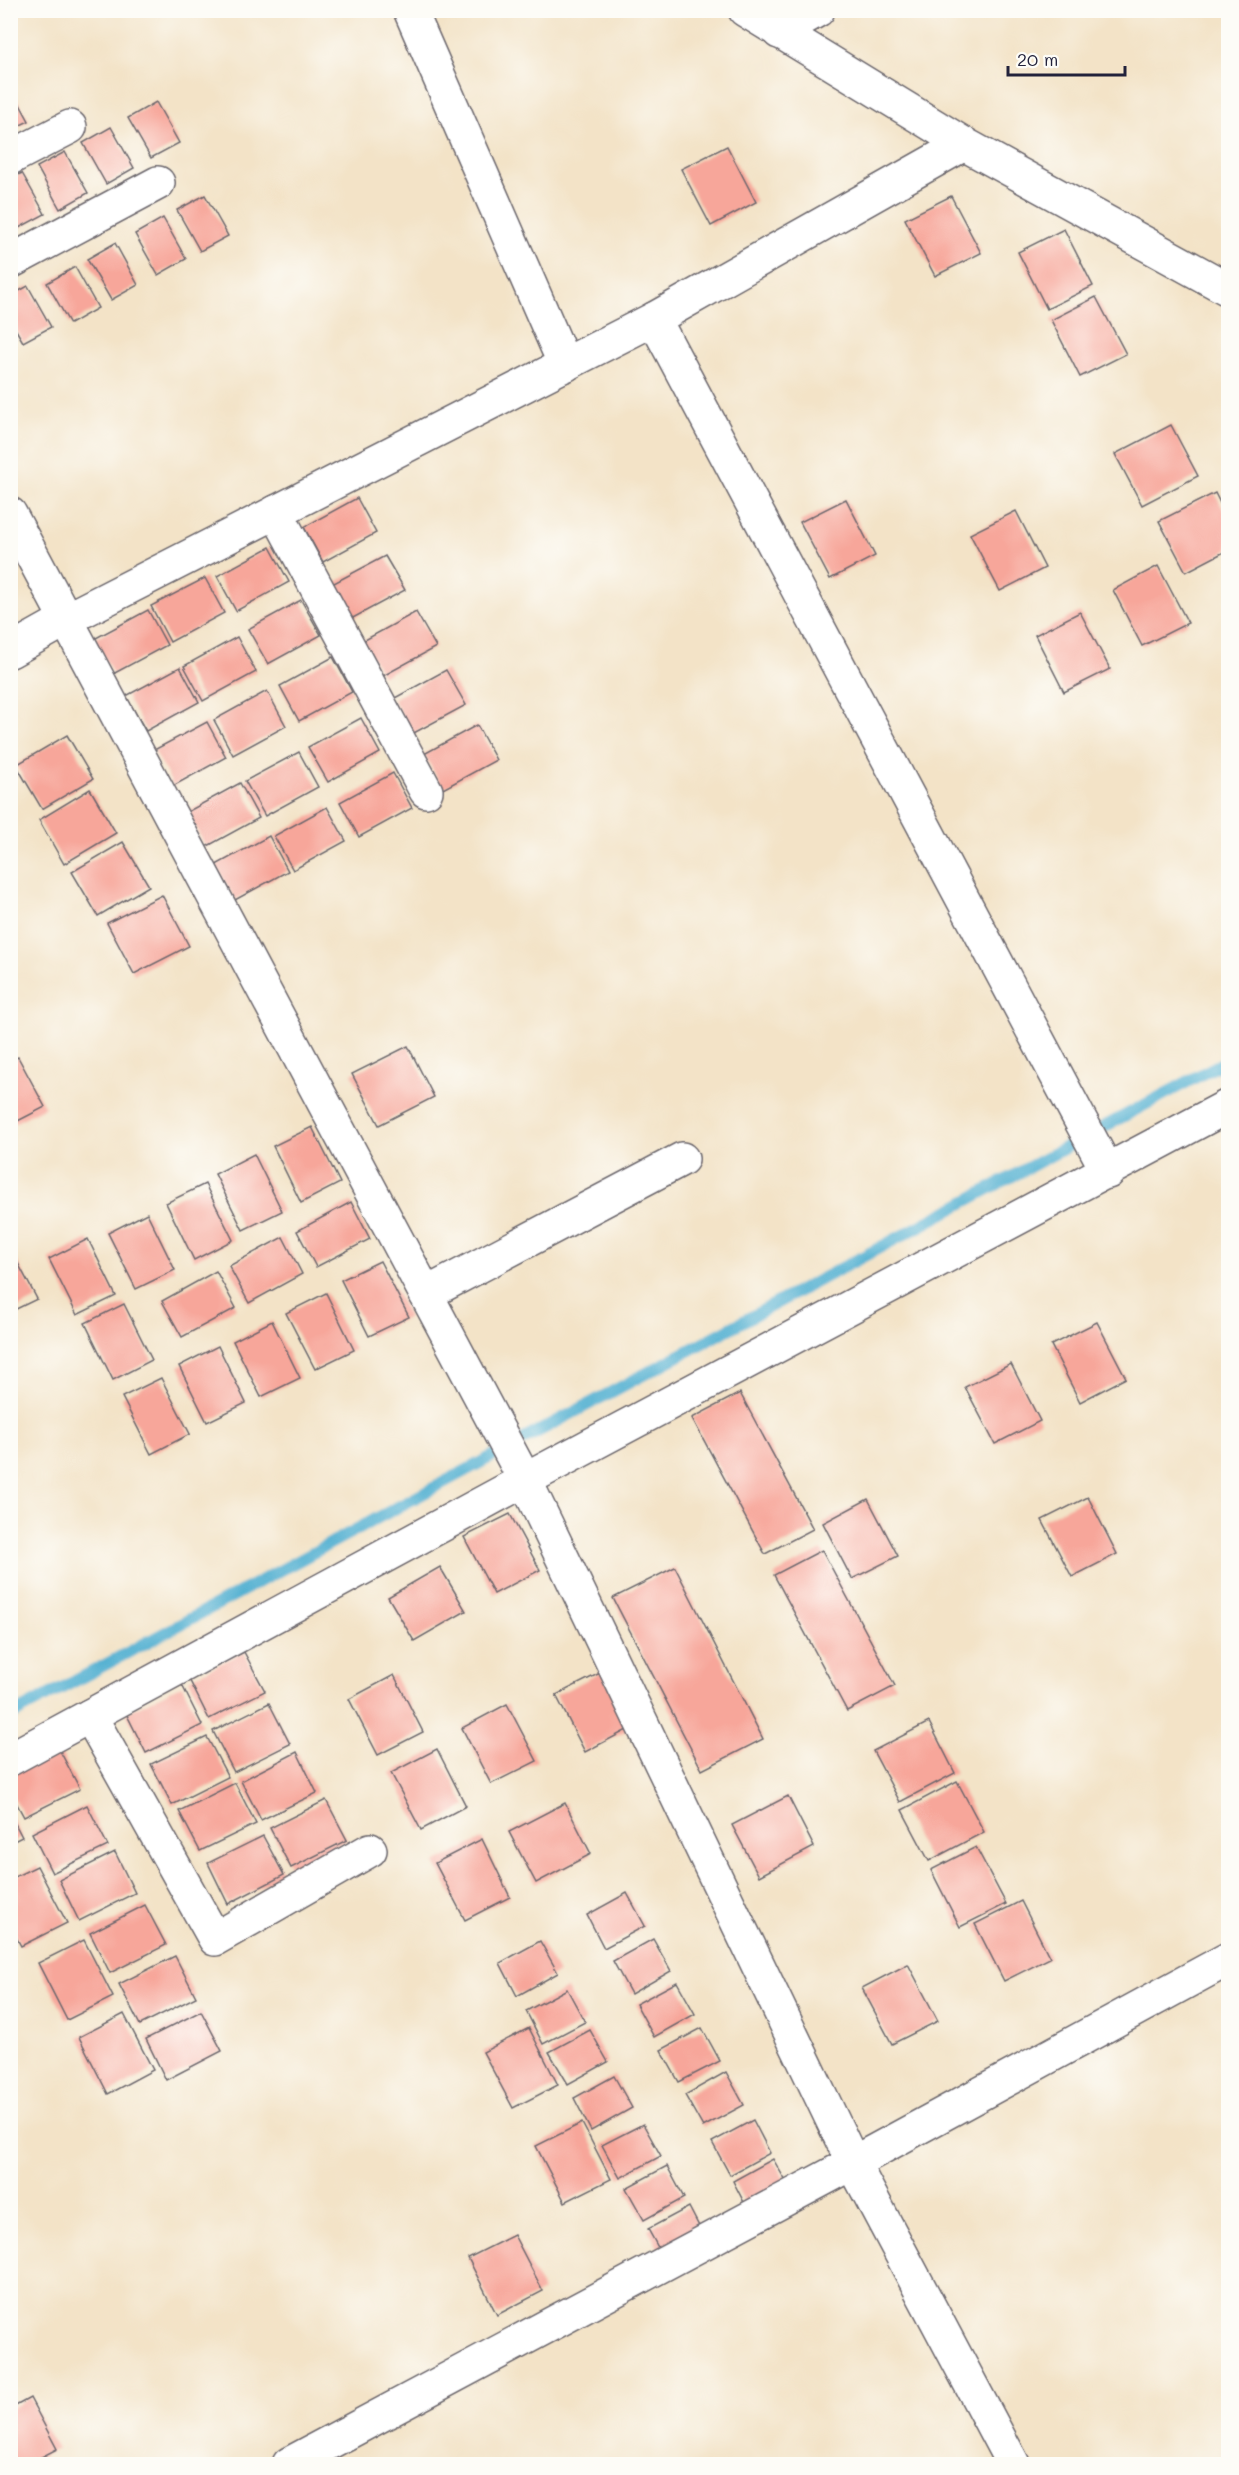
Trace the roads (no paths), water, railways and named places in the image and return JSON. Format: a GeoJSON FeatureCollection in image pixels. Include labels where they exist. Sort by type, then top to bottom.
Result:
{"type":"FeatureCollection","features":[{"type":"Feature","properties":{"kind":"street"},"geometry":{"type":"LineString","coordinates":[[410,10],[565,365]]}},
{"type":"Feature","properties":{"kind":"street"},"geometry":{"type":"LineString","coordinates":[[745,10],[964,144],[1228,289]]}},
{"type":"Feature","properties":{"kind":"street"},"geometry":{"type":"LineString","coordinates":[[780,32],[818,10]]}},
{"type":"Feature","properties":{"kind":"street"},"geometry":{"type":"LineString","coordinates":[[10,158],[70,127]]}},
{"type":"Feature","properties":{"kind":"street"},"geometry":{"type":"LineString","coordinates":[[10,651],[67,619],[654,319],[964,144]]}},
{"type":"Feature","properties":{"kind":"street"},"geometry":{"type":"LineString","coordinates":[[10,261],[158,183]]}},
{"type":"Feature","properties":{"kind":"street"},"geometry":{"type":"LineString","coordinates":[[654,319],[1108,1172]]}},
{"type":"Feature","properties":{"kind":"street"},"geometry":{"type":"LineString","coordinates":[[276,512],[426,791]]}},
{"type":"Feature","properties":{"kind":"street"},"geometry":{"type":"LineString","coordinates":[[10,514],[525,1480],[853,2163],[1013,2464]]}},
{"type":"Feature","properties":{"kind":"street"},"geometry":{"type":"LineString","coordinates":[[10,1759],[525,1480],[1108,1172],[1228,1106]]}},
{"type":"Feature","properties":{"kind":"street"},"geometry":{"type":"LineString","coordinates":[[426,1293],[682,1159]]}},
{"type":"Feature","properties":{"kind":"street"},"geometry":{"type":"LineString","coordinates":[[90,1716],[215,1939],[370,1850]]}},
{"type":"Feature","properties":{"kind":"street"},"geometry":{"type":"LineString","coordinates":[[289,2464],[853,2163],[1228,1959]]}},
{"type":"Feature","properties":{"kind":"waterway"},"geometry":{"type":"LineString","coordinates":[[10,1716],[1228,1060]]}}]}
